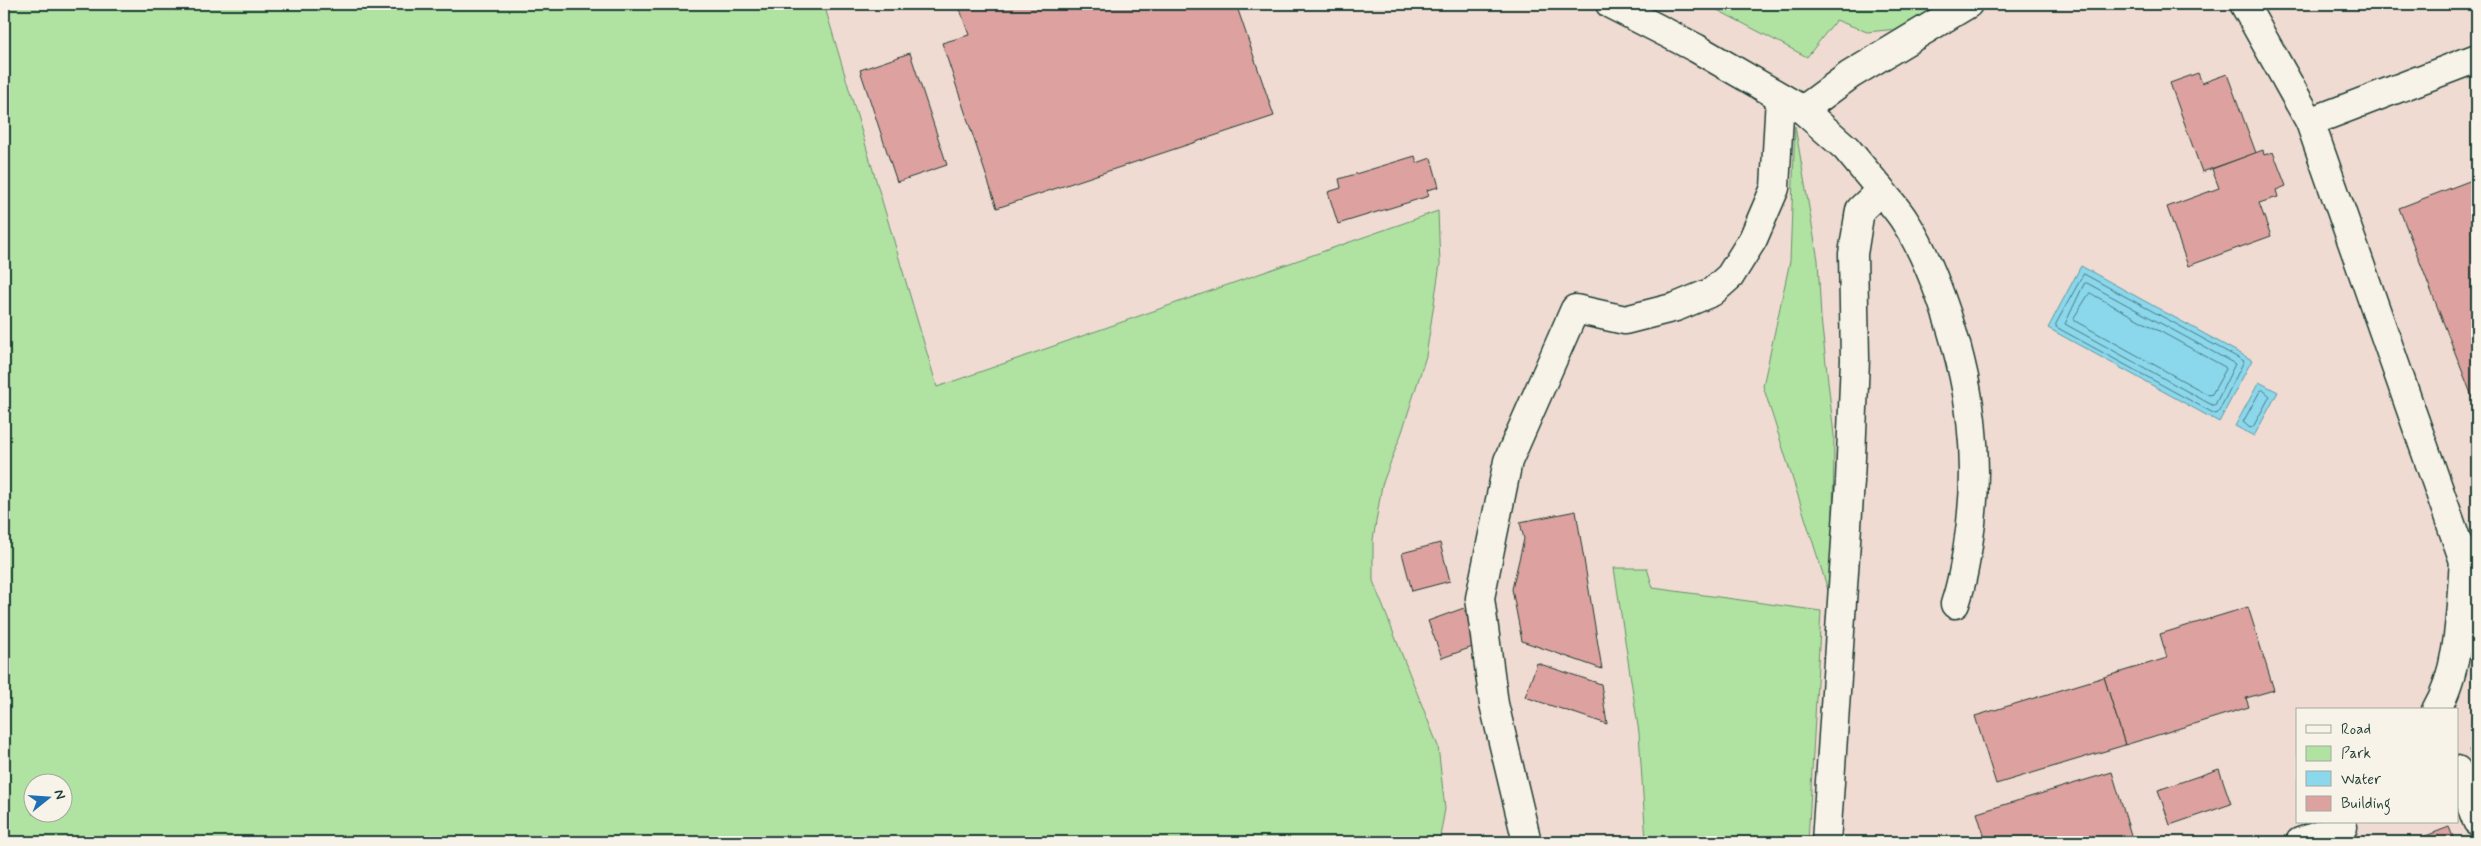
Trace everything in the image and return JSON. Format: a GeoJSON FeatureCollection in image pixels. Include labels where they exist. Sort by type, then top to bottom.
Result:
{"type":"FeatureCollection","features":[{"type":"Feature","properties":{"kind":"street"},"geometry":{"type":"LineString","coordinates":[[1610,4],[1696,48],[1792,103],[1846,148],[1907,224],[1931,271],[1950,324],[1971,404],[1974,465],[1973,516],[1961,587],[1955,604]]}},
{"type":"Feature","properties":{"kind":"street"},"geometry":{"type":"LineString","coordinates":[[1792,103],[1850,75],[1968,4]]}},
{"type":"Feature","properties":{"kind":"street"},"geometry":{"type":"LineString","coordinates":[[2244,4],[2310,122],[2470,558],[2460,624],[2446,692],[2437,708]]}},
{"type":"Feature","properties":{"kind":"street"},"geometry":{"type":"LineString","coordinates":[[2310,122],[2477,58]]}},
{"type":"Feature","properties":{"kind":"street"},"geometry":{"type":"LineString","coordinates":[[1526,842],[1494,704],[1480,598],[1508,461],[1575,309],[1625,320],[1676,307],[1712,292],[1730,276],[1753,239],[1776,188],[1792,103]]}},
{"type":"Feature","properties":{"kind":"street"},"geometry":{"type":"LineString","coordinates":[[1826,842],[1850,481],[1855,359],[1853,254],[1860,210],[1881,190]]}},
{"type":"Feature","properties":{"kind":"street"},"geometry":{"type":"LineString","coordinates":[[2458,773],[2477,821]]}},
{"type":"Feature","properties":{"kind":"street"},"geometry":{"type":"LineString","coordinates":[[2300,842],[2345,831]]}},
{"type":"Feature","properties":{"kind":"shaded area"},"geometry":{"type":"Polygon","coordinates":[[[824,4],[2477,4],[2477,842],[1439,842],[1445,809],[1438,746],[1373,582],[1373,540],[1382,485],[1402,432],[1426,356],[1440,264],[1438,211],[937,387],[824,4]]]}},
{"type":"Feature","properties":{"kind":"green space"},"geometry":{"type":"Polygon","coordinates":[[[4,4],[824,4],[937,387],[1438,211],[1440,264],[1426,356],[1402,432],[1382,485],[1373,540],[1373,581],[1438,746],[1445,809],[1439,842],[4,842],[4,4]]]}},
{"type":"Feature","properties":{"kind":"green space"},"geometry":{"type":"Polygon","coordinates":[[[1706,4],[1941,4],[1898,29],[1867,32],[1836,20],[1807,57],[1706,4]]]}},
{"type":"Feature","properties":{"kind":"green space"},"geometry":{"type":"Polygon","coordinates":[[[1795,126],[1818,260],[1821,318],[1834,435],[1833,523],[1829,593],[1763,386],[1790,261],[1795,126]]]}},
{"type":"Feature","properties":{"kind":"green space"},"geometry":{"type":"Polygon","coordinates":[[[1614,568],[1647,568],[1653,588],[1821,611],[1808,842],[1646,842],[1639,733],[1614,568]]]}},
{"type":"Feature","properties":{"kind":"water"},"geometry":{"type":"Polygon","coordinates":[[[2081,266],[2252,360],[2219,422],[2048,328],[2081,266]]]}},
{"type":"Feature","properties":{"kind":"water"},"geometry":{"type":"Polygon","coordinates":[[[2259,382],[2278,392],[2254,436],[2235,426],[2259,382]]]}},
{"type":"Feature","properties":{"kind":"building"},"geometry":{"type":"Polygon","coordinates":[[[958,4],[1236,4],[1274,116],[997,208],[942,43],[969,35],[958,4]]]}},
{"type":"Feature","properties":{"kind":"building"},"geometry":{"type":"Polygon","coordinates":[[[910,53],[947,165],[897,182],[860,70],[910,53]]]}},
{"type":"Feature","properties":{"kind":"building"},"geometry":{"type":"Polygon","coordinates":[[[2198,73],[2202,83],[2227,74],[2256,153],[2202,172],[2170,83],[2198,73]]]}},
{"type":"Feature","properties":{"kind":"building"},"geometry":{"type":"Polygon","coordinates":[[[2263,150],[2264,155],[2273,152],[2286,186],[2276,190],[2278,197],[2259,203],[2271,236],[2188,266],[2167,207],[2219,188],[2212,169],[2263,150]]]}},
{"type":"Feature","properties":{"kind":"building"},"geometry":{"type":"Polygon","coordinates":[[[1415,156],[1417,163],[1431,158],[1439,187],[1427,190],[1429,196],[1338,224],[1328,192],[1341,188],[1339,179],[1415,156]]]}},
{"type":"Feature","properties":{"kind":"building"},"geometry":{"type":"Polygon","coordinates":[[[2477,178],[2477,397],[2473,399],[2399,208],[2477,178]]]}},
{"type":"Feature","properties":{"kind":"building"},"geometry":{"type":"Polygon","coordinates":[[[1576,511],[1602,669],[1522,641],[1512,589],[1524,539],[1520,522],[1576,511]]]}},
{"type":"Feature","properties":{"kind":"building"},"geometry":{"type":"Polygon","coordinates":[[[1440,543],[1450,581],[1412,591],[1402,553],[1440,543]]]}},
{"type":"Feature","properties":{"kind":"building"},"geometry":{"type":"Polygon","coordinates":[[[2248,607],[2274,690],[2246,698],[2249,707],[2125,745],[2104,677],[2167,658],[2160,634],[2248,607]]]}},
{"type":"Feature","properties":{"kind":"building"},"geometry":{"type":"Polygon","coordinates":[[[1464,608],[1478,645],[1442,658],[1428,621],[1464,608]]]}},
{"type":"Feature","properties":{"kind":"building"},"geometry":{"type":"Polygon","coordinates":[[[1537,663],[1601,684],[1607,724],[1525,697],[1537,663]]]}},
{"type":"Feature","properties":{"kind":"building"},"geometry":{"type":"Polygon","coordinates":[[[2104,677],[2125,745],[1996,784],[1975,716],[2104,677]]]}},
{"type":"Feature","properties":{"kind":"building"},"geometry":{"type":"Polygon","coordinates":[[[2477,746],[2477,771],[2469,750],[2477,746]]]}},
{"type":"Feature","properties":{"kind":"building"},"geometry":{"type":"Polygon","coordinates":[[[2219,769],[2231,804],[2170,825],[2158,790],[2219,769]]]}},
{"type":"Feature","properties":{"kind":"building"},"geometry":{"type":"Polygon","coordinates":[[[2112,772],[2131,835],[2107,842],[1986,842],[1977,813],[2112,772]]]}},
{"type":"Feature","properties":{"kind":"building"},"geometry":{"type":"Polygon","coordinates":[[[2449,827],[2455,842],[2410,842],[2449,827]]]}}]}
